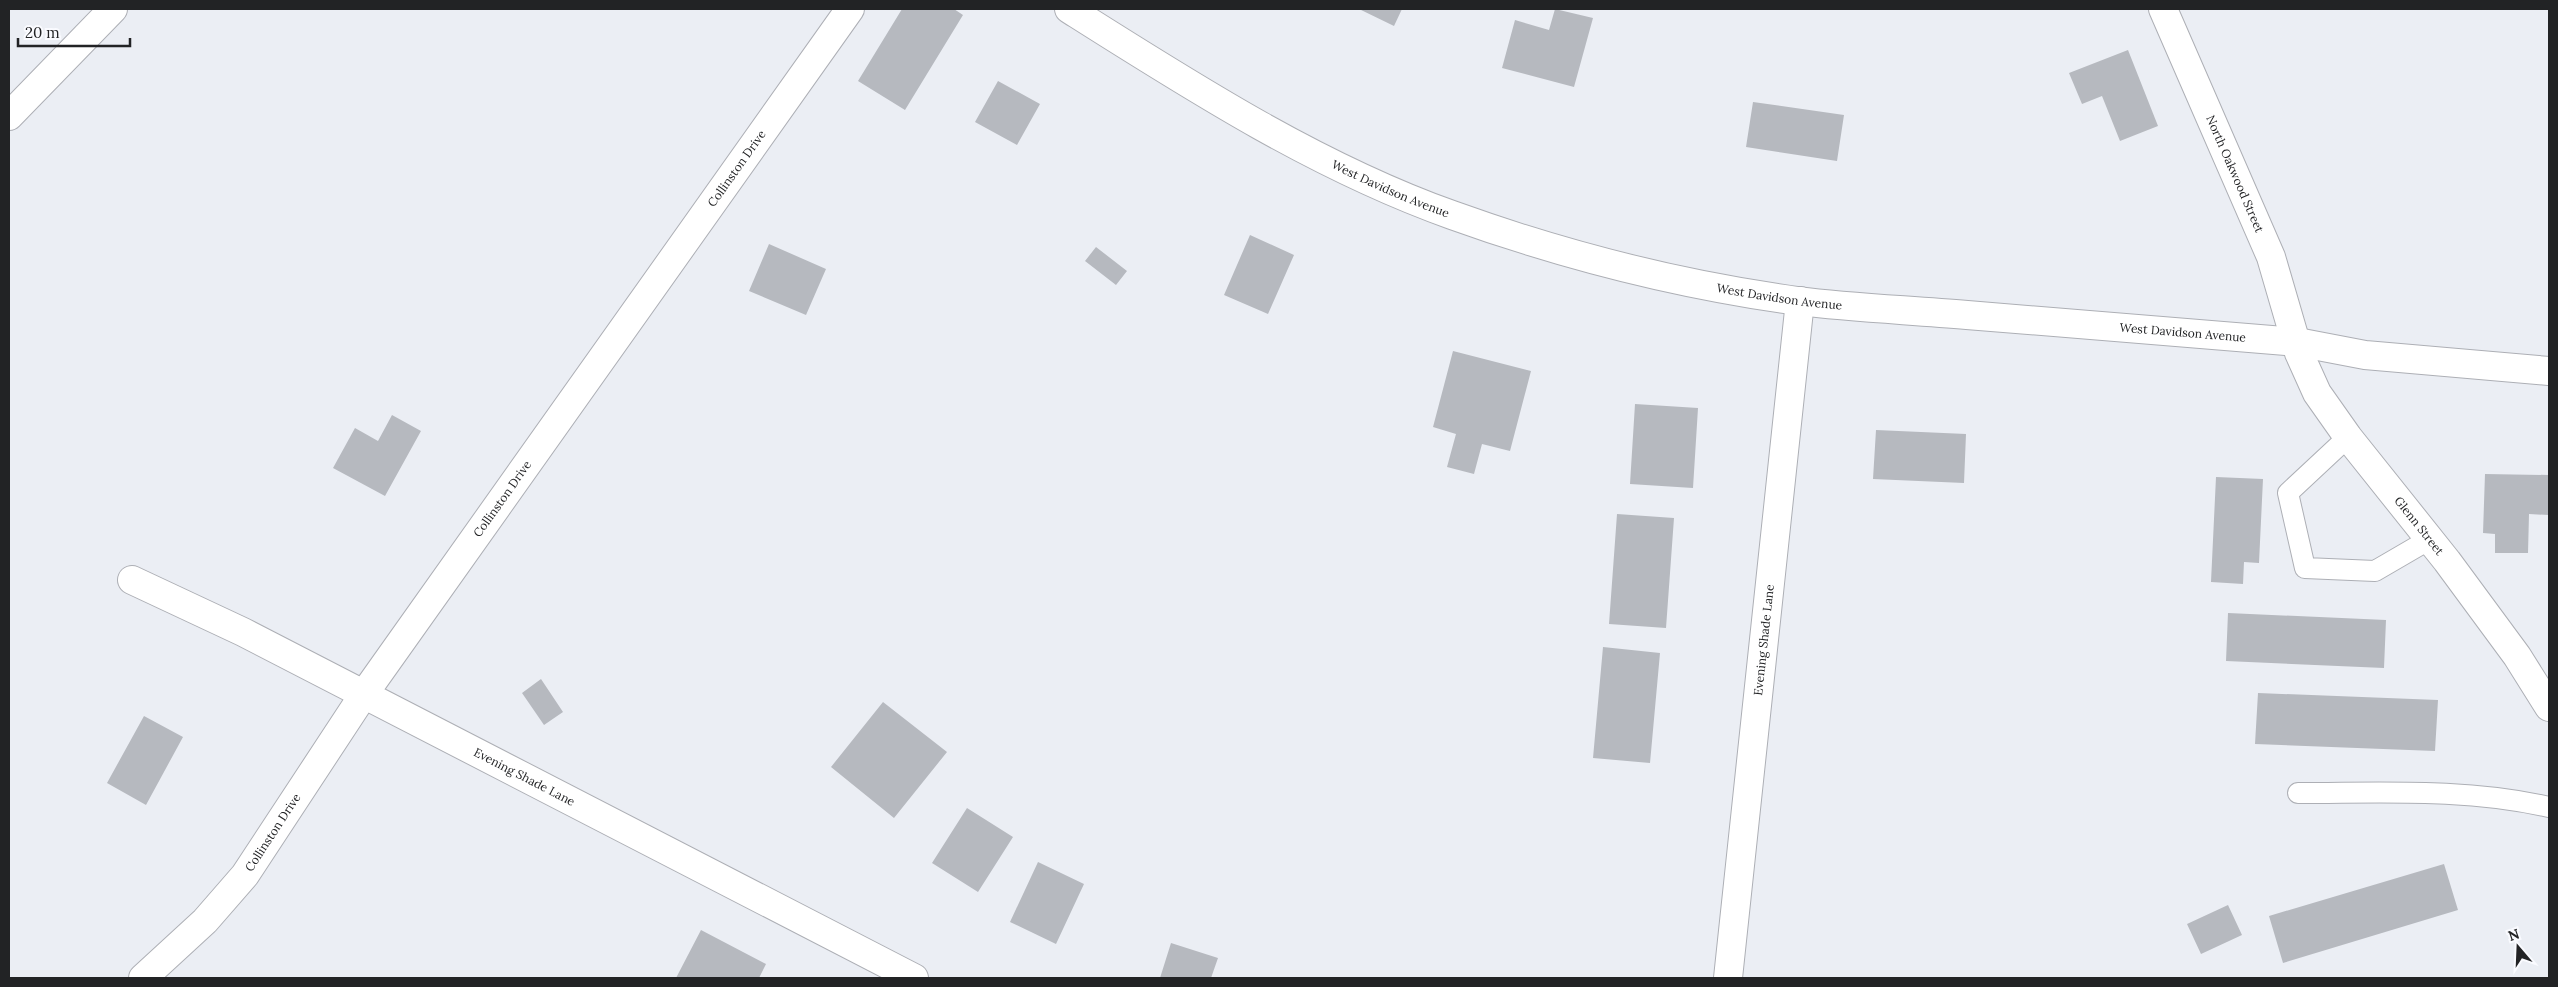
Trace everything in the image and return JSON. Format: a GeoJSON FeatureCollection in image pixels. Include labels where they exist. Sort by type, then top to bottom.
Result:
{"type":"FeatureCollection","features":[{"type":"Feature","properties":{"kind":"street"},"geometry":{"type":"LineString","coordinates":[[9,116],[113,9]]}},
{"type":"Feature","properties":{"kind":"street","name":"Collinston Drive"},"geometry":{"type":"LineString","coordinates":[[143,978],[205,921],[245,875],[364,694],[850,9]]}},
{"type":"Feature","properties":{"kind":"street","name":"West Davidson Avenue"},"geometry":{"type":"LineString","coordinates":[[1069,9],[1226,107],[1320,156],[1401,195],[1452,215],[1609,264],[1692,283],[1800,301],[2297,342],[2365,355],[2549,371]]}},
{"type":"Feature","properties":{"kind":"street","name":"North Oakwood Street"},"geometry":{"type":"LineString","coordinates":[[2163,9],[2271,257],[2297,342]]}},
{"type":"Feature","properties":{"kind":"street","name":"Evening Shade Lane"},"geometry":{"type":"LineString","coordinates":[[1728,978],[1800,301]]}},
{"type":"Feature","properties":{"kind":"street","name":"Glenn Street"},"geometry":{"type":"LineString","coordinates":[[2297,342],[2299,353],[2317,394],[2348,437],[2430,539],[2517,656],[2549,707]]}},
{"type":"Feature","properties":{"kind":"street","name":"Evening Shade Lane"},"geometry":{"type":"LineString","coordinates":[[132,580],[243,632],[908,977]]}},
{"type":"Feature","properties":{"kind":"lane"},"geometry":{"type":"LineString","coordinates":[[2348,437],[2288,493],[2305,568],[2375,571],[2430,539]]}},
{"type":"Feature","properties":{"kind":"lane"},"geometry":{"type":"LineString","coordinates":[[2298,793],[2441,793],[2521,800],[2549,807]]}},
{"type":"Feature","properties":{"kind":"building"},"geometry":{"type":"Polygon","coordinates":[[[902,9],[954,9],[963,15],[905,110],[858,81],[902,9]]]}},
{"type":"Feature","properties":{"kind":"building"},"geometry":{"type":"Polygon","coordinates":[[[1359,9],[1402,9],[1394,26],[1359,9]]]}},
{"type":"Feature","properties":{"kind":"building"},"geometry":{"type":"Polygon","coordinates":[[[1555,9],[1593,18],[1574,87],[1502,68],[1515,20],[1549,30],[1555,9]]]}},
{"type":"Feature","properties":{"kind":"building"},"geometry":{"type":"Polygon","coordinates":[[[2128,50],[2158,126],[2120,141],[2102,96],[2082,104],[2069,73],[2128,50]]]}},
{"type":"Feature","properties":{"kind":"building"},"geometry":{"type":"Polygon","coordinates":[[[998,81],[1040,104],[1017,145],[975,122],[998,81]]]}},
{"type":"Feature","properties":{"kind":"building"},"geometry":{"type":"Polygon","coordinates":[[[1753,102],[1844,115],[1837,161],[1746,147],[1753,102]]]}},
{"type":"Feature","properties":{"kind":"building"},"geometry":{"type":"Polygon","coordinates":[[[1250,235],[1294,255],[1268,314],[1224,295],[1250,235]]]}},
{"type":"Feature","properties":{"kind":"building"},"geometry":{"type":"Polygon","coordinates":[[[769,244],[826,269],[806,315],[749,291],[769,244]]]}},
{"type":"Feature","properties":{"kind":"building"},"geometry":{"type":"Polygon","coordinates":[[[1096,247],[1127,271],[1116,285],[1085,261],[1096,247]]]}},
{"type":"Feature","properties":{"kind":"building"},"geometry":{"type":"Polygon","coordinates":[[[1453,351],[1531,371],[1510,451],[1482,444],[1474,474],[1447,467],[1456,434],[1433,427],[1453,351]]]}},
{"type":"Feature","properties":{"kind":"building"},"geometry":{"type":"Polygon","coordinates":[[[1635,404],[1698,408],[1693,488],[1630,484],[1635,404]]]}},
{"type":"Feature","properties":{"kind":"building"},"geometry":{"type":"Polygon","coordinates":[[[392,415],[421,431],[385,496],[333,468],[355,428],[378,441],[392,415]]]}},
{"type":"Feature","properties":{"kind":"building"},"geometry":{"type":"Polygon","coordinates":[[[1876,430],[1966,434],[1964,483],[1873,479],[1876,430]]]}},
{"type":"Feature","properties":{"kind":"building"},"geometry":{"type":"Polygon","coordinates":[[[2485,474],[2549,475],[2549,515],[2529,514],[2528,553],[2495,553],[2495,534],[2483,533],[2485,474]]]}},
{"type":"Feature","properties":{"kind":"building"},"geometry":{"type":"Polygon","coordinates":[[[2216,477],[2263,479],[2259,563],[2244,562],[2243,584],[2211,582],[2216,477]]]}},
{"type":"Feature","properties":{"kind":"building"},"geometry":{"type":"Polygon","coordinates":[[[1617,514],[1674,518],[1666,628],[1609,624],[1617,514]]]}},
{"type":"Feature","properties":{"kind":"building"},"geometry":{"type":"Polygon","coordinates":[[[2228,613],[2386,620],[2384,668],[2226,661],[2228,613]]]}},
{"type":"Feature","properties":{"kind":"building"},"geometry":{"type":"Polygon","coordinates":[[[1603,647],[1660,653],[1650,763],[1593,758],[1603,647]]]}},
{"type":"Feature","properties":{"kind":"building"},"geometry":{"type":"Polygon","coordinates":[[[541,679],[563,712],[544,725],[522,693],[541,679]]]}},
{"type":"Feature","properties":{"kind":"building"},"geometry":{"type":"Polygon","coordinates":[[[2258,693],[2438,700],[2435,751],[2255,744],[2258,693]]]}},
{"type":"Feature","properties":{"kind":"building"},"geometry":{"type":"Polygon","coordinates":[[[883,702],[947,752],[894,818],[831,767],[883,702]]]}},
{"type":"Feature","properties":{"kind":"building"},"geometry":{"type":"Polygon","coordinates":[[[144,716],[183,737],[146,805],[107,783],[144,716]]]}},
{"type":"Feature","properties":{"kind":"building"},"geometry":{"type":"Polygon","coordinates":[[[967,808],[1013,837],[978,892],[932,863],[967,808]]]}},
{"type":"Feature","properties":{"kind":"building"},"geometry":{"type":"Polygon","coordinates":[[[1038,862],[1084,884],[1056,944],[1010,922],[1038,862]]]}},
{"type":"Feature","properties":{"kind":"building"},"geometry":{"type":"Polygon","coordinates":[[[2444,864],[2458,910],[2283,963],[2269,916],[2444,864]]]}},
{"type":"Feature","properties":{"kind":"building"},"geometry":{"type":"Polygon","coordinates":[[[2228,905],[2242,935],[2201,954],[2187,924],[2228,905]]]}},
{"type":"Feature","properties":{"kind":"building"},"geometry":{"type":"Polygon","coordinates":[[[701,930],[766,964],[759,978],[676,978],[701,930]]]}},
{"type":"Feature","properties":{"kind":"building"},"geometry":{"type":"Polygon","coordinates":[[[1171,943],[1218,958],[1211,978],[1160,978],[1171,943]]]}}]}
